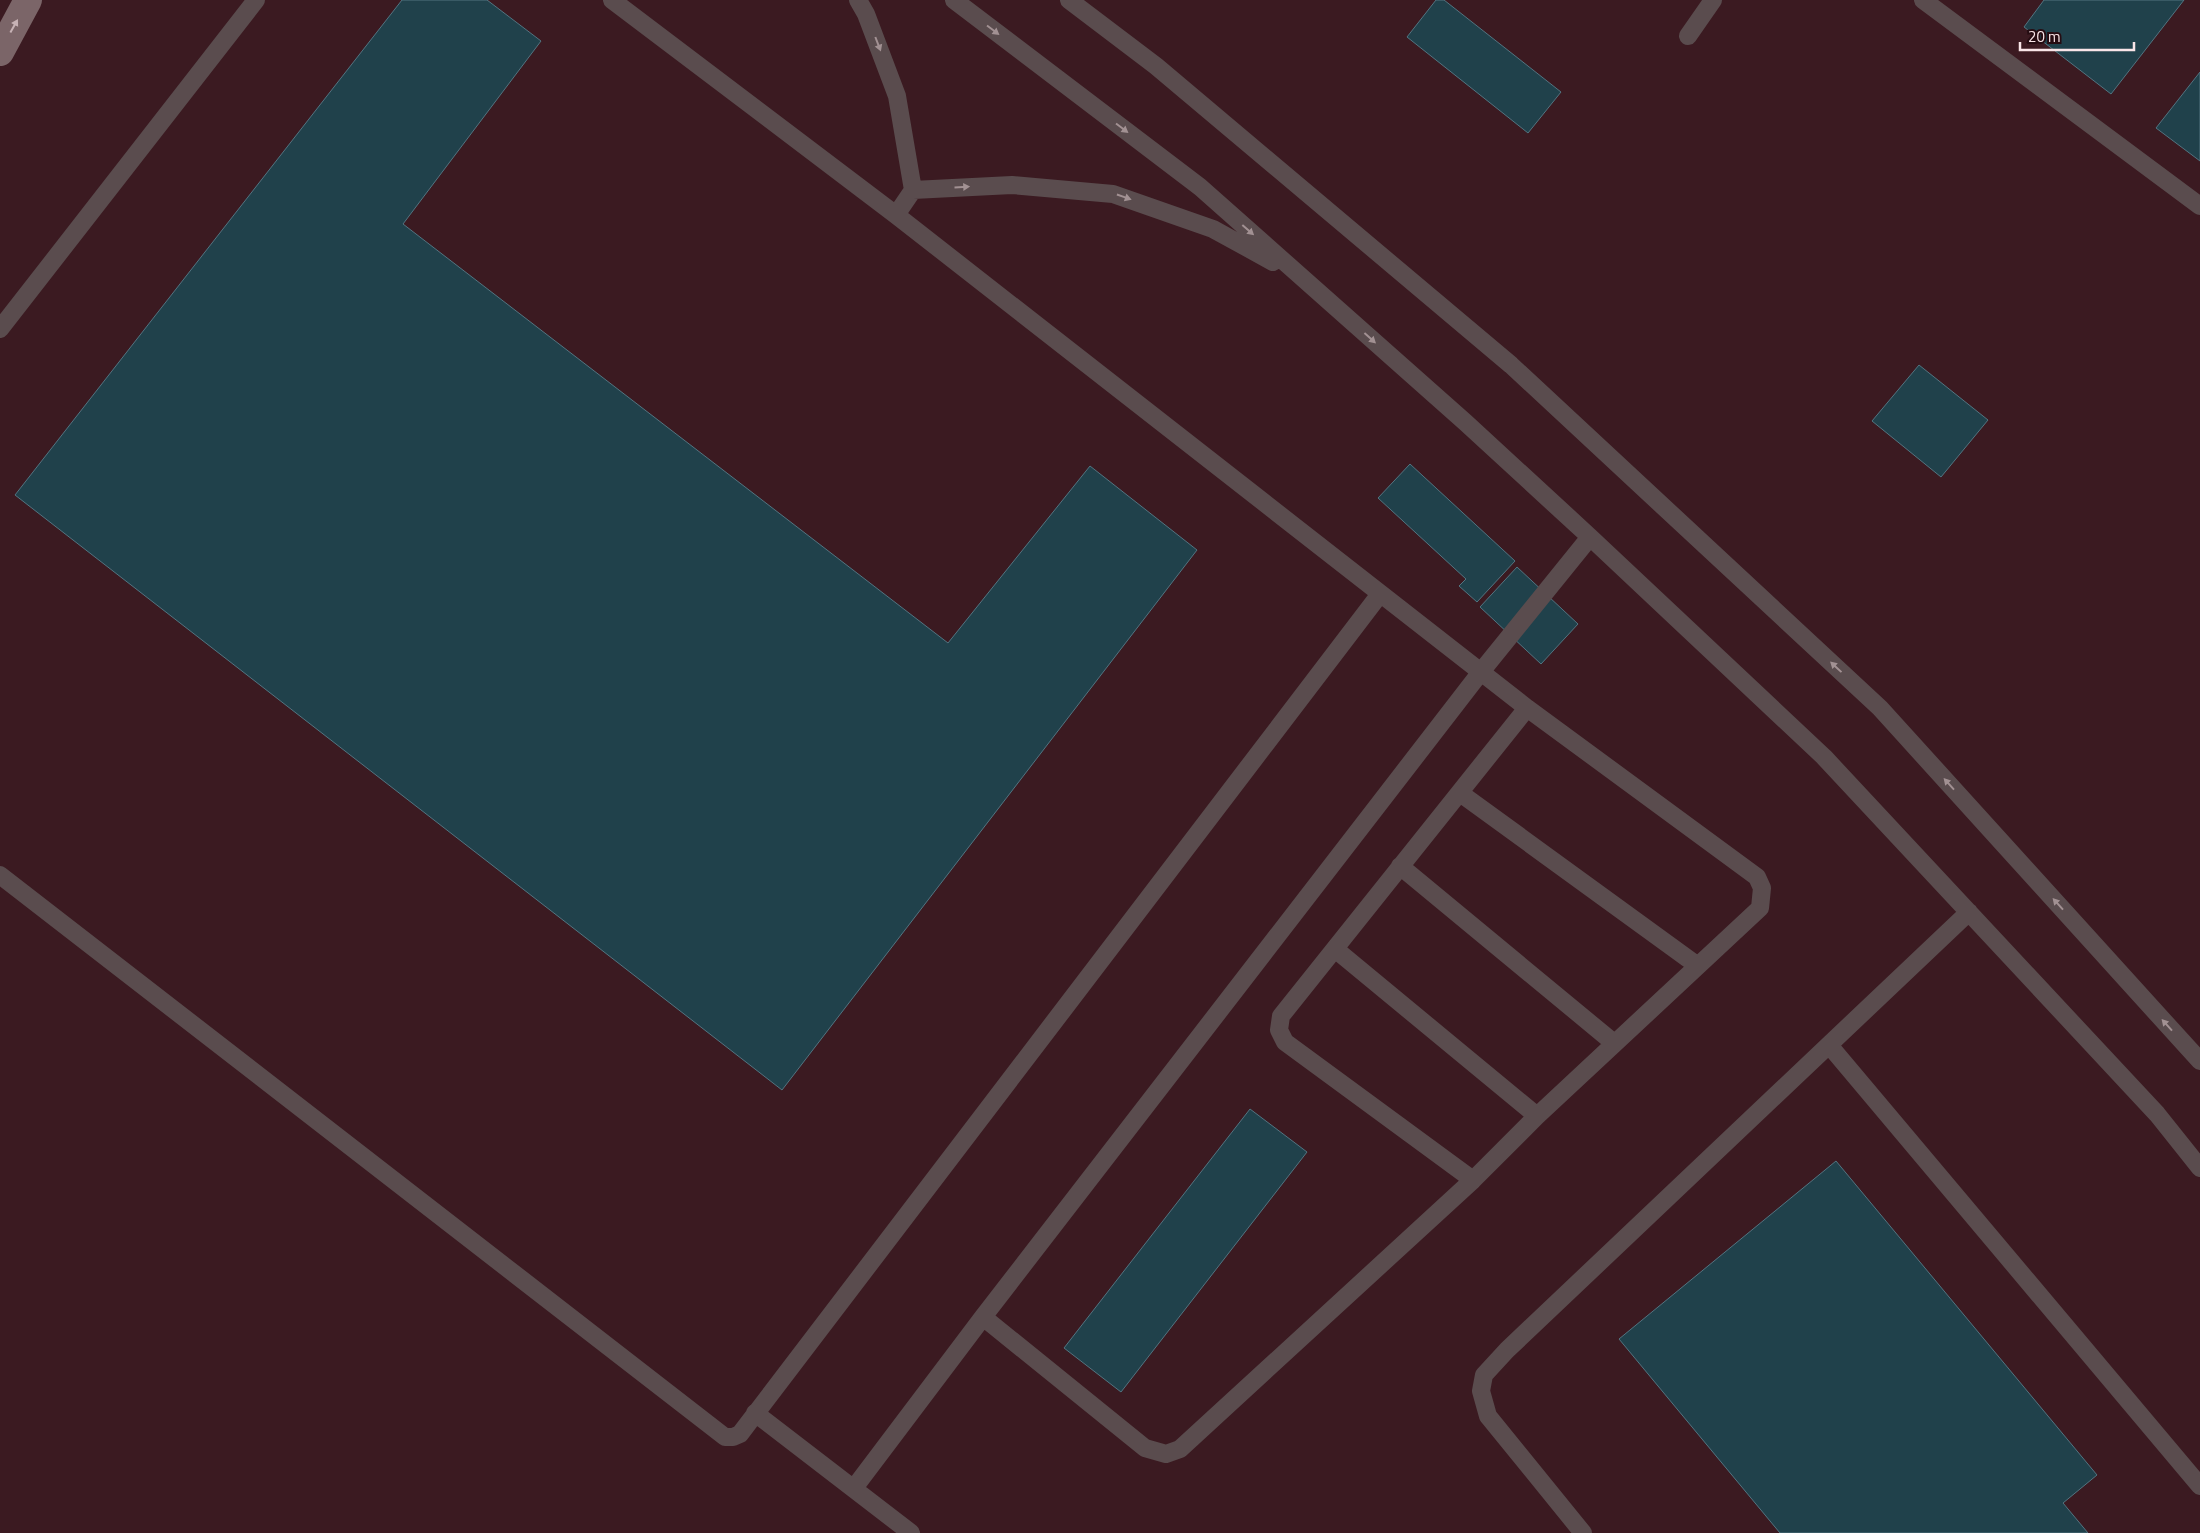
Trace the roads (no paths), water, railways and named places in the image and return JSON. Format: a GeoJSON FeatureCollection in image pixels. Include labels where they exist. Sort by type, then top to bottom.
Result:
{"type":"FeatureCollection","features":[{"type":"Feature","properties":{"kind":"street"},"geometry":{"type":"LineString","coordinates":[[0,52],[28,0]]}},
{"type":"Feature","properties":{"kind":"lane"},"geometry":{"type":"LineString","coordinates":[[0,329],[256,0]]}},
{"type":"Feature","properties":{"kind":"lane"},"geometry":{"type":"LineString","coordinates":[[612,0],[896,215],[1480,672],[1757,878],[1762,888],[1760,908],[1536,1116],[1473,1180],[1180,1449],[1166,1454],[1145,1448],[983,1317]]}},
{"type":"Feature","properties":{"kind":"lane"},"geometry":{"type":"LineString","coordinates":[[858,0],[866,14],[898,96],[914,190],[896,215]]}},
{"type":"Feature","properties":{"kind":"lane"},"geometry":{"type":"LineString","coordinates":[[954,0],[1200,188],[1303,278],[1590,537],[1824,756],[2157,1114],[2200,1168]]}},
{"type":"Feature","properties":{"kind":"lane"},"geometry":{"type":"LineString","coordinates":[[1068,0],[1156,66],[1511,365],[1880,708],[2200,1061]]}},
{"type":"Feature","properties":{"kind":"lane"},"geometry":{"type":"LineString","coordinates":[[1688,36],[1713,0]]}},
{"type":"Feature","properties":{"kind":"lane"},"geometry":{"type":"LineString","coordinates":[[1923,0],[2200,206]]}},
{"type":"Feature","properties":{"kind":"lane"},"geometry":{"type":"LineString","coordinates":[[914,190],[1012,185],[1113,194],[1213,229],[1303,278]]}},
{"type":"Feature","properties":{"kind":"lane"},"geometry":{"type":"LineString","coordinates":[[854,1488],[983,1317],[1480,672],[1590,537]]}},
{"type":"Feature","properties":{"kind":"lane"},"geometry":{"type":"LineString","coordinates":[[0,875],[725,1437],[732,1437],[740,1434],[1380,594]]}},
{"type":"Feature","properties":{"kind":"lane"},"geometry":{"type":"LineString","coordinates":[[1473,1180],[1285,1042],[1279,1030],[1281,1016],[1527,708]]}},
{"type":"Feature","properties":{"kind":"lane"},"geometry":{"type":"LineString","coordinates":[[1460,793],[1698,966]]}},
{"type":"Feature","properties":{"kind":"lane"},"geometry":{"type":"LineString","coordinates":[[1400,866],[1614,1044]]}},
{"type":"Feature","properties":{"kind":"lane"},"geometry":{"type":"LineString","coordinates":[[1583,1533],[1488,1416],[1481,1391],[1484,1375],[1514,1344],[1969,912]]}},
{"type":"Feature","properties":{"kind":"lane"},"geometry":{"type":"LineString","coordinates":[[1334,949],[1536,1116]]}},
{"type":"Feature","properties":{"kind":"lane"},"geometry":{"type":"LineString","coordinates":[[1829,1045],[2200,1486]]}},
{"type":"Feature","properties":{"kind":"lane"},"geometry":{"type":"LineString","coordinates":[[755,1413],[911,1533]]}}]}
